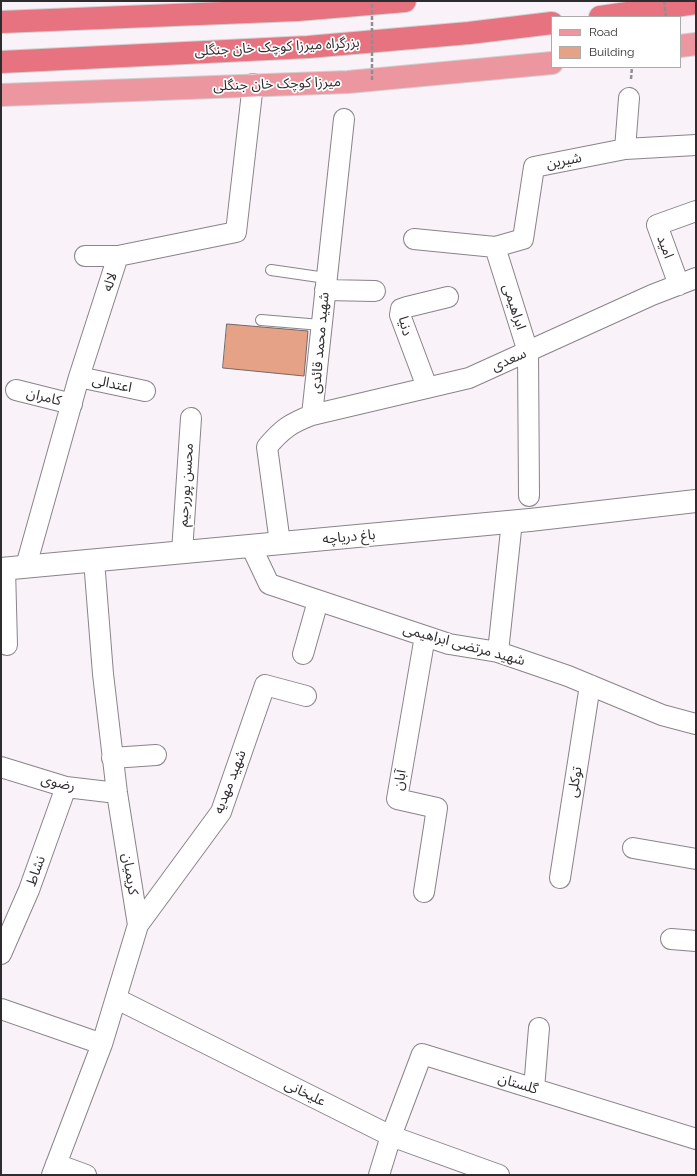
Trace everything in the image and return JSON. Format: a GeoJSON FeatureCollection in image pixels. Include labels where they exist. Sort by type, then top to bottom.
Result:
{"type":"FeatureCollection","features":[{"type":"Feature","properties":{"kind":"highway"},"geometry":{"type":"LineString","coordinates":[[1,22],[298,10],[406,1]]}},
{"type":"Feature","properties":{"kind":"highway"},"geometry":{"type":"LineString","coordinates":[[607,16],[696,3]]}},
{"type":"Feature","properties":{"kind":"highway","name":"بزرگراه میرزا کوچک خان جنگلی"},"geometry":{"type":"LineString","coordinates":[[1,62],[308,47],[469,33],[551,23]]}},
{"type":"Feature","properties":{"kind":"main road"},"geometry":{"type":"LineString","coordinates":[[681,46],[696,44]]}},
{"type":"Feature","properties":{"kind":"main road","name":"میرزا کوچک خان جنگلی"},"geometry":{"type":"LineString","coordinates":[[1,94],[372,80],[551,63]]}},
{"type":"Feature","properties":{"kind":"street","name":"لاله"},"geometry":{"type":"LineString","coordinates":[[7,645],[11,567],[72,404],[79,377],[118,256],[236,232],[253,84]]}},
{"type":"Feature","properties":{"kind":"street"},"geometry":{"type":"LineString","coordinates":[[625,149],[629,98]]}},
{"type":"Feature","properties":{"kind":"street","name":"شهید محمد قائدی"},"geometry":{"type":"LineString","coordinates":[[280,543],[267,447],[280,431],[291,423],[312,414],[344,119]]}},
{"type":"Feature","properties":{"kind":"street","name":"شیرین"},"geometry":{"type":"LineString","coordinates":[[495,247],[523,239],[534,167],[625,149],[696,145]]}},
{"type":"Feature","properties":{"kind":"street","name":"امید"},"geometry":{"type":"LineString","coordinates":[[687,282],[657,225],[696,212]]}},
{"type":"Feature","properties":{"kind":"street"},"geometry":{"type":"LineString","coordinates":[[414,239],[495,247]]}},
{"type":"Feature","properties":{"kind":"street","name":"ابراهیمی"},"geometry":{"type":"LineString","coordinates":[[495,247],[528,352],[529,496]]}},
{"type":"Feature","properties":{"kind":"street"},"geometry":{"type":"LineString","coordinates":[[85,256],[118,256]]}},
{"type":"Feature","properties":{"kind":"street","name":"سعدی"},"geometry":{"type":"LineString","coordinates":[[312,414],[469,378],[652,295],[687,282]]}},
{"type":"Feature","properties":{"kind":"street"},"geometry":{"type":"LineString","coordinates":[[325,284],[375,291]]}},
{"type":"Feature","properties":{"kind":"street","name":"دنیا"},"geometry":{"type":"LineString","coordinates":[[427,387],[400,315],[401,309],[448,297]]}},
{"type":"Feature","properties":{"kind":"street","name":"اعتدالی"},"geometry":{"type":"LineString","coordinates":[[79,377],[145,391]]}},
{"type":"Feature","properties":{"kind":"street","name":"کامران"},"geometry":{"type":"LineString","coordinates":[[16,390],[72,404]]}},
{"type":"Feature","properties":{"kind":"street","name":"محسن پوررحیم"},"geometry":{"type":"LineString","coordinates":[[182,552],[191,418]]}},
{"type":"Feature","properties":{"kind":"street","name":"باغ دریاچه"},"geometry":{"type":"LineString","coordinates":[[11,567],[512,521],[696,501]]}},
{"type":"Feature","properties":{"kind":"street"},"geometry":{"type":"LineString","coordinates":[[498,652],[512,521]]}},
{"type":"Feature","properties":{"kind":"street","name":"شهید مرتضی ابراهیمی"},"geometry":{"type":"LineString","coordinates":[[251,546],[269,584],[449,644],[498,652],[590,685],[662,715],[696,724]]}},
{"type":"Feature","properties":{"kind":"street","name":"کریمیان"},"geometry":{"type":"LineString","coordinates":[[54,1169],[102,1044],[138,924],[112,758],[103,674],[94,560]]}},
{"type":"Feature","properties":{"kind":"street"},"geometry":{"type":"LineString","coordinates":[[303,654],[318,601]]}},
{"type":"Feature","properties":{"kind":"street","name":"آبان"},"geometry":{"type":"LineString","coordinates":[[424,892],[437,808],[397,799],[425,636]]}},
{"type":"Feature","properties":{"kind":"street","name":"شهید مهدیه"},"geometry":{"type":"LineString","coordinates":[[138,924],[221,812],[265,684],[306,696]]}},
{"type":"Feature","properties":{"kind":"street","name":"توکلی"},"geometry":{"type":"LineString","coordinates":[[560,878],[590,685]]}},
{"type":"Feature","properties":{"kind":"street"},"geometry":{"type":"LineString","coordinates":[[112,758],[156,755]]}},
{"type":"Feature","properties":{"kind":"street","name":"رضوی"},"geometry":{"type":"LineString","coordinates":[[1,768],[66,787],[117,793]]}},
{"type":"Feature","properties":{"kind":"street","name":"نشاط"},"geometry":{"type":"LineString","coordinates":[[1,954],[6,930],[29,890],[66,787]]}},
{"type":"Feature","properties":{"kind":"street"},"geometry":{"type":"LineString","coordinates":[[633,848],[696,860]]}},
{"type":"Feature","properties":{"kind":"street"},"geometry":{"type":"LineString","coordinates":[[671,939],[696,942]]}},
{"type":"Feature","properties":{"kind":"street","name":"علیخانی"},"geometry":{"type":"LineString","coordinates":[[116,999],[391,1136],[499,1175]]}},
{"type":"Feature","properties":{"kind":"street"},"geometry":{"type":"LineString","coordinates":[[1,1010],[102,1044]]}},
{"type":"Feature","properties":{"kind":"street"},"geometry":{"type":"LineString","coordinates":[[534,1089],[539,1028]]}},
{"type":"Feature","properties":{"kind":"street","name":"گلستان"},"geometry":{"type":"LineString","coordinates":[[391,1136],[422,1054],[696,1139]]}},
{"type":"Feature","properties":{"kind":"street"},"geometry":{"type":"LineString","coordinates":[[379,1175],[391,1136]]}},
{"type":"Feature","properties":{"kind":"street"},"geometry":{"type":"LineString","coordinates":[[54,1169],[86,1175]]}},
{"type":"Feature","properties":{"kind":"lane"},"geometry":{"type":"LineString","coordinates":[[271,270],[325,284]]}},
{"type":"Feature","properties":{"kind":"lane"},"geometry":{"type":"LineString","coordinates":[[261,320],[322,325]]}},
{"type":"Feature","properties":{"kind":"path"},"geometry":{"type":"LineString","coordinates":[[372,1],[372,80]]}},
{"type":"Feature","properties":{"kind":"path"},"geometry":{"type":"LineString","coordinates":[[664,1],[666,16]]}},
{"type":"Feature","properties":{"kind":"building"},"geometry":{"type":"Polygon","coordinates":[[[227,324],[308,331],[304,376],[223,368],[227,324]]]}}]}
